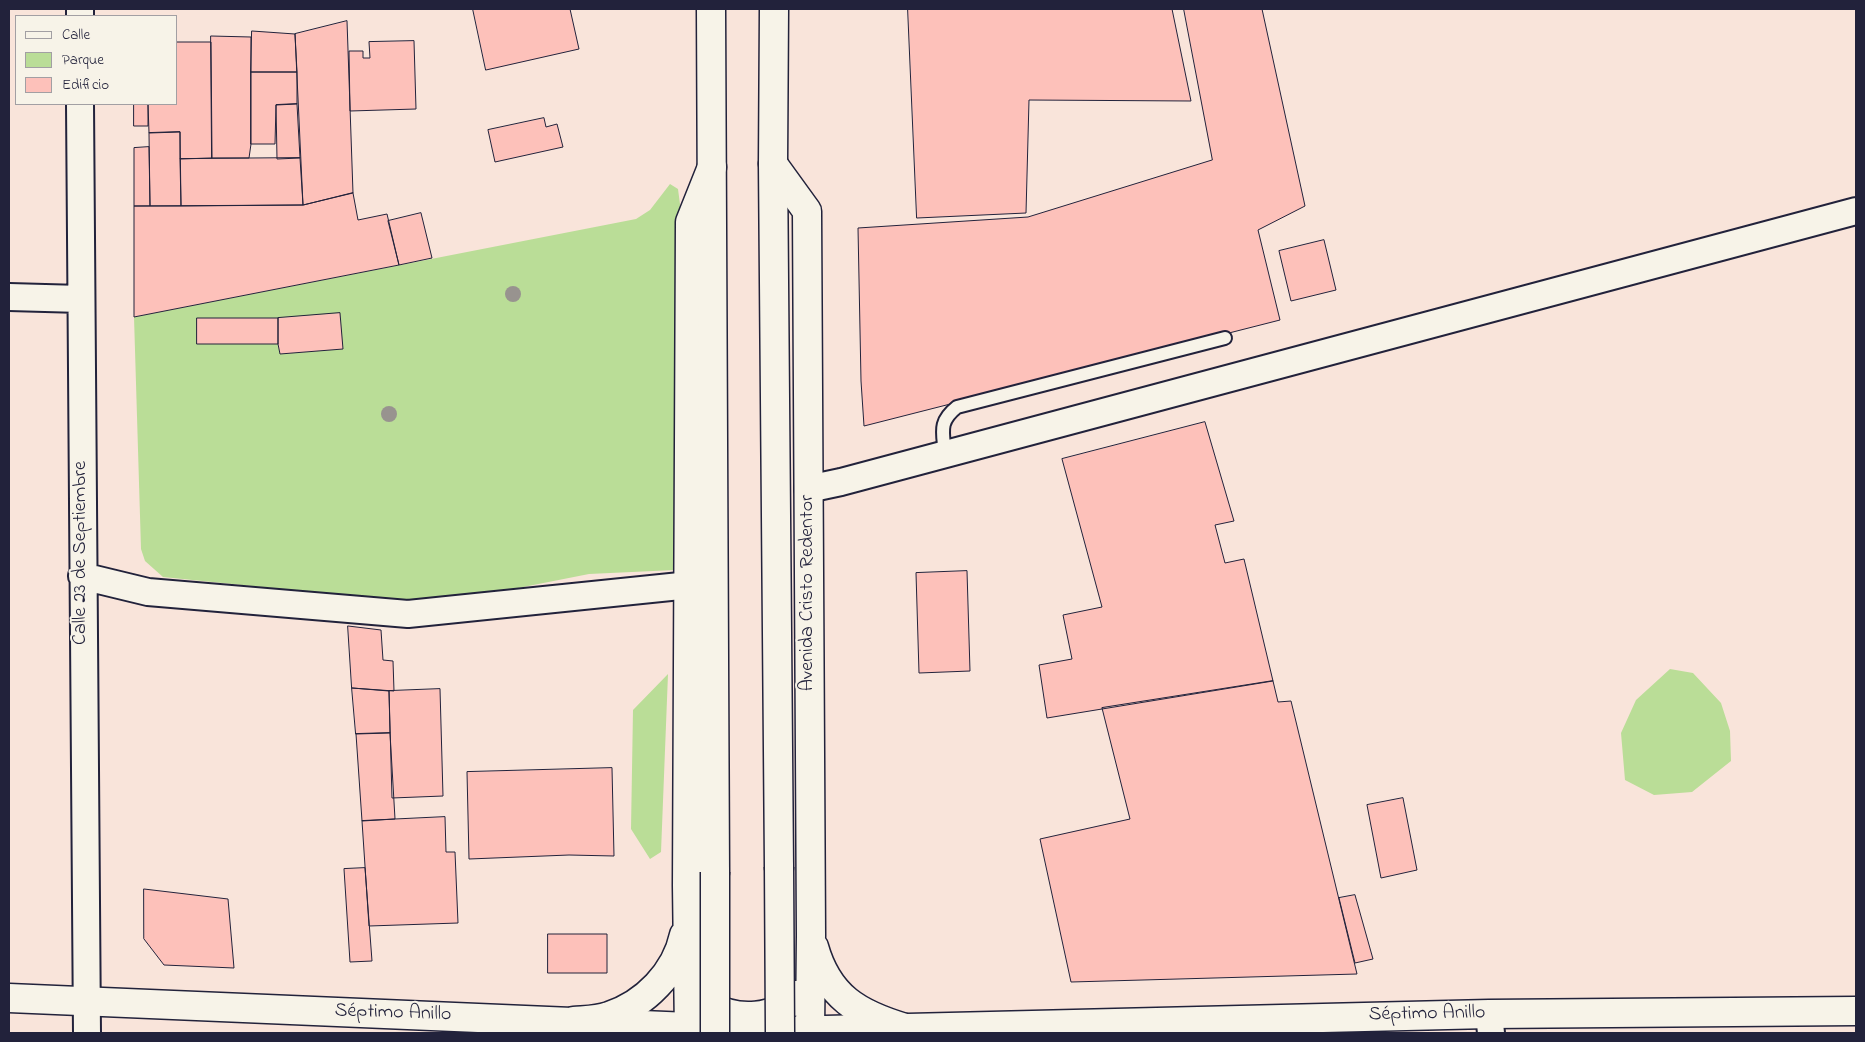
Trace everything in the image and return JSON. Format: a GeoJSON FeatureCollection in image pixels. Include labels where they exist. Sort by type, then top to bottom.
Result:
{"type":"FeatureCollection","features":[{"type":"Feature","properties":{"kind":"main road"},"geometry":{"type":"LineString","coordinates":[[711,9],[716,1033]]}},
{"type":"Feature","properties":{"kind":"main road","name":"Avenida Cristo Redentor"},"geometry":{"type":"LineString","coordinates":[[774,9],[773,164],[780,1033]]}},
{"type":"Feature","properties":{"kind":"main road","name":"Avenida Cristo Redentor"},"geometry":{"type":"LineString","coordinates":[[773,164],[807,211],[810,1032]]}},
{"type":"Feature","properties":{"kind":"main road"},"geometry":{"type":"LineString","coordinates":[[689,1030],[690,222],[712,167]]}},
{"type":"Feature","properties":{"kind":"main road"},"geometry":{"type":"LineString","coordinates":[[574,1021],[608,1016],[638,1002],[664,979],[681,950],[688,916]]}},
{"type":"Feature","properties":{"kind":"main road"},"geometry":{"type":"LineString","coordinates":[[811,935],[818,962],[832,986],[846,1000],[878,1020],[905,1028]]}},
{"type":"Feature","properties":{"kind":"main road"},"geometry":{"type":"LineString","coordinates":[[689,983],[709,1005],[736,1016],[765,1015],[791,1002],[810,978]]}},
{"type":"Feature","properties":{"kind":"main road","name":"Séptimo Anillo"},"geometry":{"type":"LineString","coordinates":[[9,998],[574,1021],[689,1030],[810,1032],[905,1028],[1490,1024],[1856,1011]]}},
{"type":"Feature","properties":{"kind":"street","name":"Calle 23 de Septiembre"},"geometry":{"type":"LineString","coordinates":[[80,105],[82,576],[87,1033]]}},
{"type":"Feature","properties":{"kind":"street"},"geometry":{"type":"LineString","coordinates":[[808,489],[842,482],[1856,211]]}},
{"type":"Feature","properties":{"kind":"street"},"geometry":{"type":"LineString","coordinates":[[9,297],[81,299]]}},
{"type":"Feature","properties":{"kind":"street"},"geometry":{"type":"LineString","coordinates":[[82,576],[148,592],[408,614],[690,586]]}},
{"type":"Feature","properties":{"kind":"lane"},"geometry":{"type":"LineString","coordinates":[[945,454],[943,429],[946,416],[957,407],[1225,338]]}},
{"type":"Feature","properties":{"kind":"green space"},"geometry":{"type":"Polygon","coordinates":[[[670,184],[678,189],[684,235],[675,570],[589,574],[503,591],[410,602],[163,577],[145,561],[141,549],[134,317],[636,219],[650,210],[670,184]],[[340,314],[278,318],[197,318],[197,344],[278,344],[280,354],[342,349],[340,314]]]}},
{"type":"Feature","properties":{"kind":"green space"},"geometry":{"type":"Polygon","coordinates":[[[1670,669],[1693,673],[1721,703],[1730,731],[1731,761],[1692,792],[1654,795],[1625,780],[1621,733],[1636,700],[1670,669]]]}},
{"type":"Feature","properties":{"kind":"green space"},"geometry":{"type":"Polygon","coordinates":[[[668,674],[661,852],[650,859],[631,829],[633,710],[668,674]]]}},
{"type":"Feature","properties":{"kind":"building"},"geometry":{"type":"Polygon","coordinates":[[[473,9],[570,9],[579,49],[486,70],[473,9]]]}},
{"type":"Feature","properties":{"kind":"building"},"geometry":{"type":"Polygon","coordinates":[[[908,9],[1172,9],[1191,101],[1029,100],[1026,213],[917,218],[908,9]]]}},
{"type":"Feature","properties":{"kind":"building"},"geometry":{"type":"Polygon","coordinates":[[[1184,9],[1262,9],[1305,206],[1258,230],[1280,320],[864,426],[861,381],[858,228],[1028,217],[1212,160],[1184,9]]]}},
{"type":"Feature","properties":{"kind":"building"},"geometry":{"type":"Polygon","coordinates":[[[347,21],[353,193],[303,205],[295,34],[347,21]]]}},
{"type":"Feature","properties":{"kind":"building"},"geometry":{"type":"Polygon","coordinates":[[[252,31],[295,34],[297,72],[251,72],[252,31]]]}},
{"type":"Feature","properties":{"kind":"building"},"geometry":{"type":"Polygon","coordinates":[[[211,36],[251,37],[251,144],[249,158],[212,158],[211,36]]]}},
{"type":"Feature","properties":{"kind":"building"},"geometry":{"type":"Polygon","coordinates":[[[414,41],[416,109],[350,111],[349,51],[363,51],[363,58],[370,58],[369,42],[414,41]]]}},
{"type":"Feature","properties":{"kind":"building"},"geometry":{"type":"Polygon","coordinates":[[[178,42],[211,42],[212,158],[180,159],[180,132],[149,133],[148,105],[178,105],[178,42]]]}},
{"type":"Feature","properties":{"kind":"building"},"geometry":{"type":"Polygon","coordinates":[[[251,72],[297,72],[297,104],[276,105],[275,144],[251,144],[251,72]]]}},
{"type":"Feature","properties":{"kind":"building"},"geometry":{"type":"Polygon","coordinates":[[[297,104],[300,158],[277,159],[276,105],[297,104]]]}},
{"type":"Feature","properties":{"kind":"building"},"geometry":{"type":"Polygon","coordinates":[[[134,105],[148,105],[148,126],[134,126],[134,105]]]}},
{"type":"Feature","properties":{"kind":"building"},"geometry":{"type":"Polygon","coordinates":[[[544,118],[546,127],[557,124],[563,147],[495,162],[488,130],[544,118]]]}},
{"type":"Feature","properties":{"kind":"building"},"geometry":{"type":"Polygon","coordinates":[[[180,132],[181,206],[150,206],[149,133],[180,132]]]}},
{"type":"Feature","properties":{"kind":"building"},"geometry":{"type":"Polygon","coordinates":[[[149,147],[150,206],[134,206],[134,148],[149,147]]]}},
{"type":"Feature","properties":{"kind":"building"},"geometry":{"type":"Polygon","coordinates":[[[300,158],[303,205],[181,206],[180,159],[300,158]]]}},
{"type":"Feature","properties":{"kind":"building"},"geometry":{"type":"Polygon","coordinates":[[[353,193],[358,220],[387,214],[399,265],[134,317],[134,206],[303,205],[353,193]]]}},
{"type":"Feature","properties":{"kind":"building"},"geometry":{"type":"Polygon","coordinates":[[[421,213],[432,258],[399,265],[388,221],[421,213]]]}},
{"type":"Feature","properties":{"kind":"building"},"geometry":{"type":"Polygon","coordinates":[[[1324,240],[1336,290],[1291,301],[1279,251],[1324,240]]]}},
{"type":"Feature","properties":{"kind":"building"},"geometry":{"type":"Polygon","coordinates":[[[340,313],[343,349],[280,354],[278,318],[340,313]]]}},
{"type":"Feature","properties":{"kind":"building"},"geometry":{"type":"Polygon","coordinates":[[[197,318],[278,318],[278,344],[197,344],[197,318]]]}},
{"type":"Feature","properties":{"kind":"building"},"geometry":{"type":"Polygon","coordinates":[[[1205,422],[1234,521],[1215,525],[1225,563],[1244,559],[1273,681],[1047,718],[1039,665],[1072,659],[1063,615],[1102,607],[1062,459],[1205,422]]]}},
{"type":"Feature","properties":{"kind":"building"},"geometry":{"type":"Polygon","coordinates":[[[967,571],[970,671],[919,673],[916,573],[967,571]]]}},
{"type":"Feature","properties":{"kind":"building"},"geometry":{"type":"Polygon","coordinates":[[[348,626],[381,630],[383,660],[393,661],[394,691],[352,688],[348,626]]]}},
{"type":"Feature","properties":{"kind":"building"},"geometry":{"type":"Polygon","coordinates":[[[1273,681],[1278,702],[1291,701],[1357,974],[1071,982],[1040,839],[1130,819],[1102,708],[1273,681]]]}},
{"type":"Feature","properties":{"kind":"building"},"geometry":{"type":"Polygon","coordinates":[[[352,688],[389,691],[390,733],[356,734],[352,688]]]}},
{"type":"Feature","properties":{"kind":"building"},"geometry":{"type":"Polygon","coordinates":[[[440,689],[443,796],[392,798],[389,691],[440,689]]]}},
{"type":"Feature","properties":{"kind":"building"},"geometry":{"type":"Polygon","coordinates":[[[390,733],[395,819],[362,821],[356,734],[390,733]]]}},
{"type":"Feature","properties":{"kind":"building"},"geometry":{"type":"Polygon","coordinates":[[[612,768],[614,856],[569,855],[469,859],[467,772],[612,768]]]}},
{"type":"Feature","properties":{"kind":"building"},"geometry":{"type":"Polygon","coordinates":[[[1403,798],[1417,870],[1381,878],[1367,805],[1403,798]]]}},
{"type":"Feature","properties":{"kind":"building"},"geometry":{"type":"Polygon","coordinates":[[[445,817],[446,852],[455,852],[458,923],[369,926],[362,821],[445,817]]]}},
{"type":"Feature","properties":{"kind":"building"},"geometry":{"type":"Polygon","coordinates":[[[365,868],[372,961],[350,962],[344,869],[365,868]]]}},
{"type":"Feature","properties":{"kind":"building"},"geometry":{"type":"Polygon","coordinates":[[[144,889],[228,899],[234,968],[164,965],[144,939],[144,889]]]}},
{"type":"Feature","properties":{"kind":"building"},"geometry":{"type":"Polygon","coordinates":[[[1355,895],[1373,959],[1355,963],[1339,898],[1355,895]]]}},
{"type":"Feature","properties":{"kind":"building"},"geometry":{"type":"Polygon","coordinates":[[[548,934],[607,934],[607,973],[548,973],[548,934]]]}}]}
